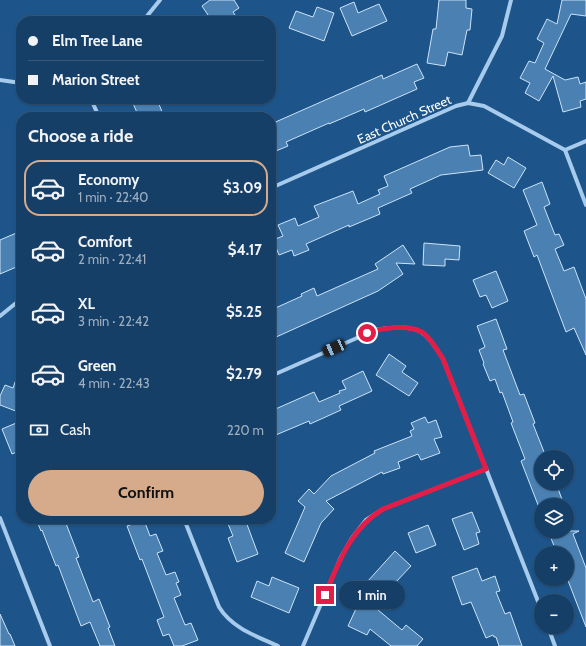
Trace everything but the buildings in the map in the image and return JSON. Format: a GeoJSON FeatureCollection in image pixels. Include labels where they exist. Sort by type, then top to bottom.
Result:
{"type":"FeatureCollection","features":[{"type":"Feature","properties":{"kind":"street"},"geometry":{"type":"LineString","coordinates":[[147,16],[160,0]]}},
{"type":"Feature","properties":{"kind":"street"},"geometry":{"type":"LineString","coordinates":[[468,103],[502,36],[511,0]]}},
{"type":"Feature","properties":{"kind":"street"},"geometry":{"type":"LineString","coordinates":[[0,80],[16,82]]}},
{"type":"Feature","properties":{"kind":"street","name":"East Church Street"},"geometry":{"type":"LineString","coordinates":[[276,186],[456,106],[468,103],[484,106],[565,150]]}},
{"type":"Feature","properties":{"kind":"street"},"geometry":{"type":"LineString","coordinates":[[586,141],[565,150],[586,205]]}},
{"type":"Feature","properties":{"kind":"street"},"geometry":{"type":"LineString","coordinates":[[0,316],[16,304]]}},
{"type":"Feature","properties":{"kind":"street"},"geometry":{"type":"LineString","coordinates":[[276,374],[375,330],[399,328],[422,332],[433,344],[443,359],[535,594]]}},
{"type":"Feature","properties":{"kind":"street"},"geometry":{"type":"LineString","coordinates":[[304,646],[341,557],[352,538],[366,520],[383,509],[486,469]]}},
{"type":"Feature","properties":{"kind":"street"},"geometry":{"type":"LineString","coordinates":[[0,518],[50,646]]}},
{"type":"Feature","properties":{"kind":"street"},"geometry":{"type":"LineString","coordinates":[[186,524],[218,607],[222,613],[236,626],[278,646]]}},
{"type":"Feature","properties":{"kind":"street"},"geometry":{"type":"LineString","coordinates":[[551,634],[555,646]]}},
{"type":"Feature","properties":{"kind":"route"},"geometry":{"type":"LineString","coordinates":[[325,595],[341,557],[352,538],[366,520],[383,509],[486,469],[443,359],[433,344],[422,332],[406,328],[375,330],[367,333]]}}]}
